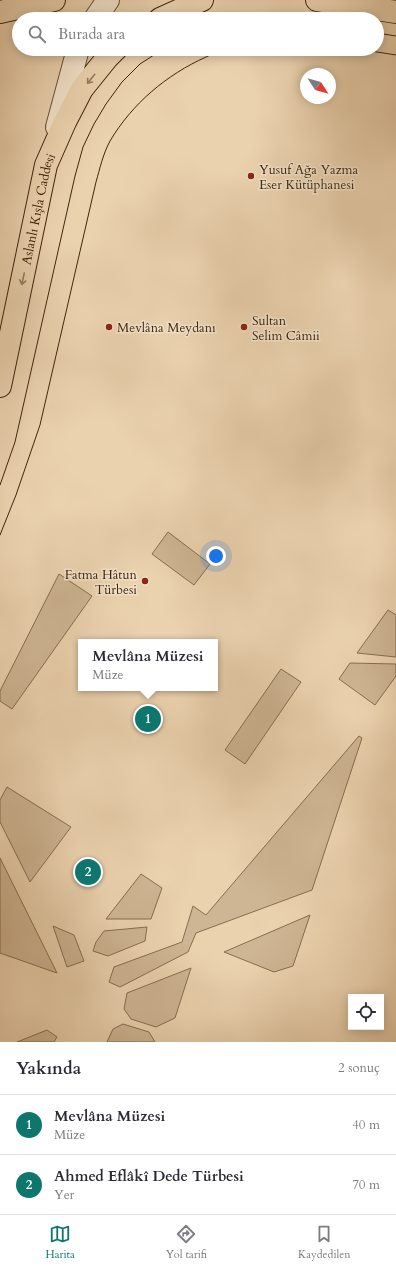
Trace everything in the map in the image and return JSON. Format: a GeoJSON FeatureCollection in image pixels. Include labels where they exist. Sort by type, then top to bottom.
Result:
{"type":"FeatureCollection","features":[{"type":"Feature","properties":{"kind":"main road"},"geometry":{"type":"LineString","coordinates":[[0,12],[54,0]]}},
{"type":"Feature","properties":{"kind":"main road"},"geometry":{"type":"LineString","coordinates":[[175,12],[202,0]]}},
{"type":"Feature","properties":{"kind":"main road"},"geometry":{"type":"LineString","coordinates":[[317,0],[396,12]]}},
{"type":"Feature","properties":{"kind":"main road","name":"Aslanlı Kışla Caddesi"},"geometry":{"type":"LineString","coordinates":[[0,386],[46,165],[65,122],[82,89],[109,56]]}},
{"type":"Feature","properties":{"kind":"street"},"geometry":{"type":"LineString","coordinates":[[100,12],[108,0]]}},
{"type":"Feature","properties":{"kind":"street"},"geometry":{"type":"LineString","coordinates":[[46,165],[76,56]]}},
{"type":"Feature","properties":{"kind":"shaded area"},"geometry":{"type":"Polygon","coordinates":[[[168,532],[210,564],[194,585],[152,554],[168,532]]]}},
{"type":"Feature","properties":{"kind":"shaded area"},"geometry":{"type":"Polygon","coordinates":[[[59,574],[92,596],[12,709],[0,701],[0,691],[59,574]]]}},
{"type":"Feature","properties":{"kind":"shaded area"},"geometry":{"type":"Polygon","coordinates":[[[388,610],[396,615],[396,657],[357,653],[388,610]]]}},
{"type":"Feature","properties":{"kind":"shaded area"},"geometry":{"type":"Polygon","coordinates":[[[350,663],[396,664],[396,676],[375,705],[339,679],[350,663]]]}},
{"type":"Feature","properties":{"kind":"shaded area"},"geometry":{"type":"Polygon","coordinates":[[[281,669],[301,682],[245,764],[225,750],[281,669]]]}},
{"type":"Feature","properties":{"kind":"shaded area"},"geometry":{"type":"Polygon","coordinates":[[[359,736],[362,738],[312,890],[196,933],[188,952],[120,987],[109,982],[114,967],[182,942],[193,906],[206,915],[359,736]]]}},
{"type":"Feature","properties":{"kind":"shaded area"},"geometry":{"type":"Polygon","coordinates":[[[7,787],[71,827],[30,882],[0,822],[0,800],[7,787]]]}},
{"type":"Feature","properties":{"kind":"shaded area"},"geometry":{"type":"Polygon","coordinates":[[[0,858],[57,973],[0,953],[0,858]]]}},
{"type":"Feature","properties":{"kind":"shaded area"},"geometry":{"type":"Polygon","coordinates":[[[141,874],[162,888],[151,919],[106,919],[141,874]]]}},
{"type":"Feature","properties":{"kind":"shaded area"},"geometry":{"type":"Polygon","coordinates":[[[310,915],[293,966],[274,972],[224,952],[310,915]]]}},
{"type":"Feature","properties":{"kind":"shaded area"},"geometry":{"type":"Polygon","coordinates":[[[53,926],[74,935],[84,961],[67,967],[53,926]]]}},
{"type":"Feature","properties":{"kind":"shaded area"},"geometry":{"type":"Polygon","coordinates":[[[147,927],[145,941],[108,956],[93,951],[96,942],[104,931],[147,927]]]}},
{"type":"Feature","properties":{"kind":"shaded area"},"geometry":{"type":"Polygon","coordinates":[[[191,968],[175,1018],[156,1027],[131,1019],[124,1009],[127,993],[191,968]]]}},
{"type":"Feature","properties":{"kind":"shaded area"},"geometry":{"type":"Polygon","coordinates":[[[123,1024],[149,1032],[155,1042],[107,1042],[113,1029],[123,1024]]]}},
{"type":"Feature","properties":{"kind":"shaded area"},"geometry":{"type":"Polygon","coordinates":[[[47,1030],[57,1037],[54,1042],[17,1042],[47,1030]]]}},
{"type":"Feature","properties":{"kind":"tram line"},"geometry":{"type":"LineString","coordinates":[[384,34],[396,36]]}},
{"type":"Feature","properties":{"kind":"tram line"},"geometry":{"type":"LineString","coordinates":[[384,53],[396,55]]}},
{"type":"Feature","properties":{"kind":"tram line"},"geometry":{"type":"LineString","coordinates":[[0,485],[15,442],[75,176],[83,147],[94,124],[122,82],[140,64],[152,56]]}},
{"type":"Feature","properties":{"kind":"tram line"},"geometry":{"type":"LineString","coordinates":[[0,535],[16,495],[40,425],[96,182],[110,141],[139,103],[151,92],[191,64],[209,56]]}},
{"type":"Feature","properties":{"kind":"place","name":"Yusuf Ağa Yazma Eser Kütüphanesi"},"geometry":{"type":"Point","coordinates":[251,176]}},
{"type":"Feature","properties":{"kind":"place","name":"Mevlâna Meydanı"},"geometry":{"type":"Point","coordinates":[109,327]}},
{"type":"Feature","properties":{"kind":"place","name":"Sultan Selim Câmii"},"geometry":{"type":"Point","coordinates":[244,327]}},
{"type":"Feature","properties":{"kind":"place","name":"Fatma Hâtun Türbesi"},"geometry":{"type":"Point","coordinates":[145,581]}},
{"type":"Feature","properties":{"kind":"place","name":"Mevlâna Müzesi"},"geometry":{"type":"Point","coordinates":[148,719]}},
{"type":"Feature","properties":{"kind":"place","name":"Ahmed Eflâkî Dede Türbesi"},"geometry":{"type":"Point","coordinates":[88,872]}}]}
